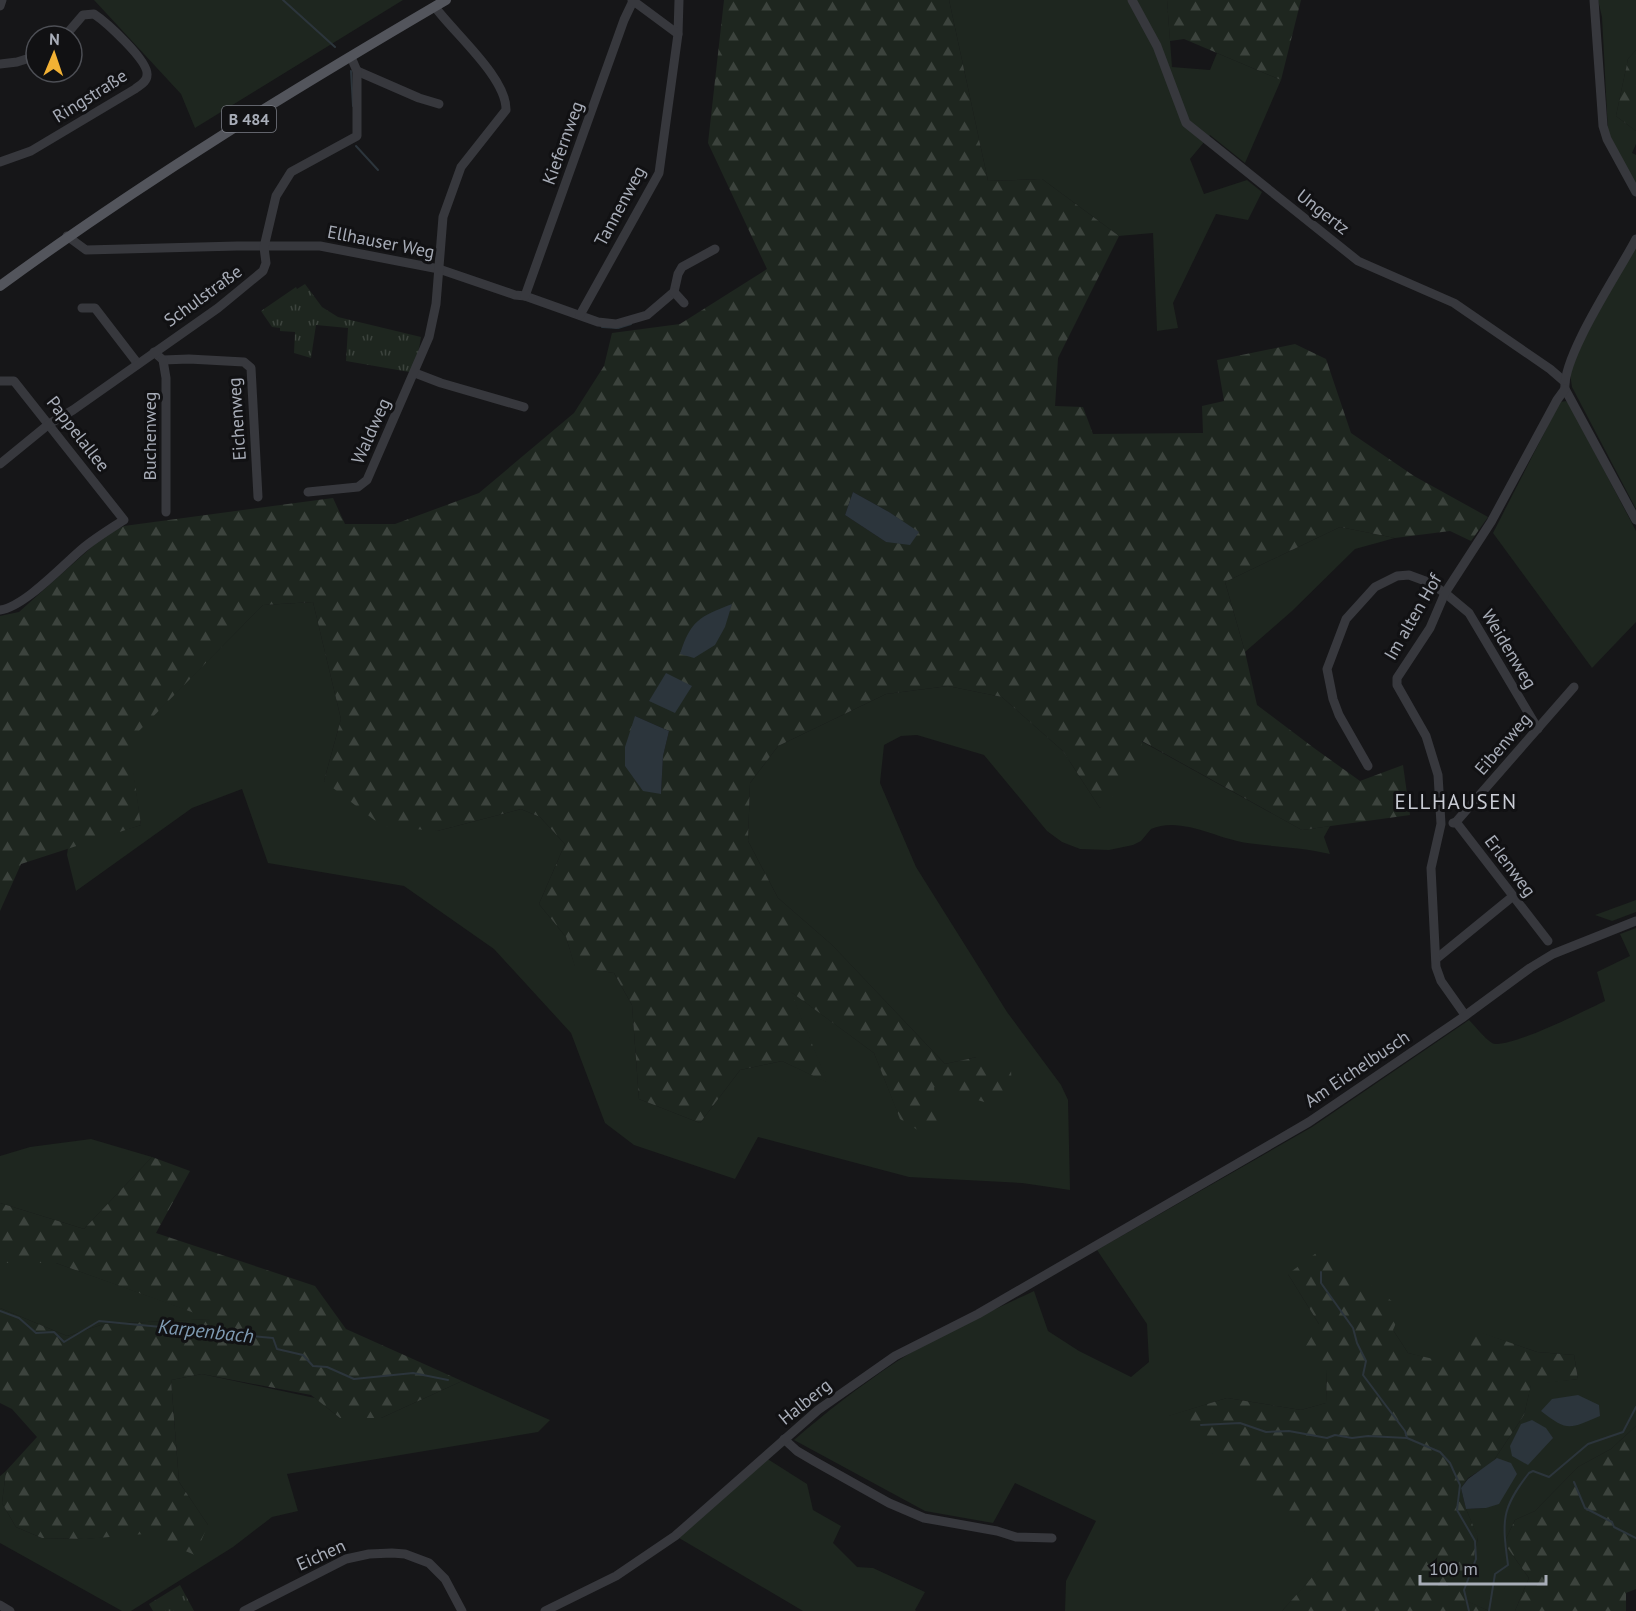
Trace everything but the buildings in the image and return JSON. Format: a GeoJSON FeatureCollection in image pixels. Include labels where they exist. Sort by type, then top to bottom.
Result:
{"type":"FeatureCollection","features":[{"type":"Feature","properties":{"kind":"main road","name":"B 484"},"geometry":{"type":"LineString","coordinates":[[0,286],[67,236],[129,194],[446,0]]}},
{"type":"Feature","properties":{"kind":"street"},"geometry":{"type":"LineString","coordinates":[[0,6],[2,0]]}},
{"type":"Feature","properties":{"kind":"street","name":"Tannenweg"},"geometry":{"type":"LineString","coordinates":[[580,315],[659,173],[678,34],[679,0]]}},
{"type":"Feature","properties":{"kind":"street","name":"Ungertz"},"geometry":{"type":"LineString","coordinates":[[1132,0],[1157,46],[1186,123],[1358,261],[1454,303],[1550,369],[1565,386]]}},
{"type":"Feature","properties":{"kind":"street"},"geometry":{"type":"LineString","coordinates":[[1594,0],[1603,126],[1606,139],[1636,192]]}},
{"type":"Feature","properties":{"kind":"street"},"geometry":{"type":"LineString","coordinates":[[632,1],[678,34]]}},
{"type":"Feature","properties":{"kind":"street","name":"Kiefernweg"},"geometry":{"type":"LineString","coordinates":[[525,296],[632,1]]}},
{"type":"Feature","properties":{"kind":"street","name":"Waldweg"},"geometry":{"type":"LineString","coordinates":[[308,492],[358,487],[367,480],[429,337],[436,304],[444,217],[461,167],[506,110],[506,99],[477,56],[435,7]]}},
{"type":"Feature","properties":{"kind":"street","name":"Ringstraße"},"geometry":{"type":"LineString","coordinates":[[0,162],[32,152],[146,81],[148,73],[145,63],[105,20],[94,14],[83,15],[75,24]]}},
{"type":"Feature","properties":{"kind":"street","name":"Schulstraße"},"geometry":{"type":"LineString","coordinates":[[0,464],[49,424],[218,308],[263,271],[266,263],[264,247],[276,196],[291,172],[357,136],[357,71],[351,57]]}},
{"type":"Feature","properties":{"kind":"street"},"geometry":{"type":"LineString","coordinates":[[0,64],[24,60]]}},
{"type":"Feature","properties":{"kind":"street"},"geometry":{"type":"LineString","coordinates":[[357,71],[419,98],[439,104]]}},
{"type":"Feature","properties":{"kind":"street","name":"Ellhauser Weg"},"geometry":{"type":"LineString","coordinates":[[67,236],[86,250],[320,246],[439,269],[598,321],[616,324],[647,315],[674,291],[682,267],[715,249]]}},
{"type":"Feature","properties":{"kind":"street","name":"Im alten Hof"},"geometry":{"type":"LineString","coordinates":[[1465,1015],[1441,981],[1436,967],[1431,868],[1442,824],[1438,775],[1426,736],[1397,685],[1397,678],[1430,628],[1445,593],[1491,522],[1565,386],[1572,355],[1636,239]]}},
{"type":"Feature","properties":{"kind":"street"},"geometry":{"type":"LineString","coordinates":[[674,291],[684,303]]}},
{"type":"Feature","properties":{"kind":"street"},"geometry":{"type":"LineString","coordinates":[[82,308],[95,308],[138,364]]}},
{"type":"Feature","properties":{"kind":"street"},"geometry":{"type":"LineString","coordinates":[[154,352],[163,360]]}},
{"type":"Feature","properties":{"kind":"street","name":"Eichenweg"},"geometry":{"type":"LineString","coordinates":[[163,360],[244,362],[251,368],[258,497]]}},
{"type":"Feature","properties":{"kind":"street","name":"Buchenweg"},"geometry":{"type":"LineString","coordinates":[[163,360],[166,378],[166,512]]}},
{"type":"Feature","properties":{"kind":"street"},"geometry":{"type":"LineString","coordinates":[[415,373],[441,383],[524,407]]}},
{"type":"Feature","properties":{"kind":"street","name":"Pappelallee"},"geometry":{"type":"LineString","coordinates":[[0,381],[14,381],[124,520],[84,547],[27,597],[9,609],[0,610]]}},
{"type":"Feature","properties":{"kind":"street"},"geometry":{"type":"LineString","coordinates":[[1565,386],[1636,520]]}},
{"type":"Feature","properties":{"kind":"street","name":"Weidenweg"},"geometry":{"type":"LineString","coordinates":[[1368,765],[1339,715],[1327,669],[1346,619],[1374,587],[1397,576],[1409,575],[1428,582],[1469,613],[1538,729]]}},
{"type":"Feature","properties":{"kind":"street","name":"Eibenweg"},"geometry":{"type":"LineString","coordinates":[[1456,822],[1574,687]]}},
{"type":"Feature","properties":{"kind":"street"},"geometry":{"type":"LineString","coordinates":[[1442,824],[1456,822]]}},
{"type":"Feature","properties":{"kind":"street","name":"Erlenweg"},"geometry":{"type":"LineString","coordinates":[[1456,822],[1548,941]]}},
{"type":"Feature","properties":{"kind":"street"},"geometry":{"type":"LineString","coordinates":[[1436,959],[1512,897]]}},
{"type":"Feature","properties":{"kind":"street","name":"Am Eichelbusch"},"geometry":{"type":"LineString","coordinates":[[1096,1246],[1309,1122],[1553,954],[1636,921]]}},
{"type":"Feature","properties":{"kind":"street","name":"Halberg"},"geometry":{"type":"LineString","coordinates":[[1052,1538],[1016,1537],[997,1531],[924,1518],[889,1503],[814,1461],[797,1451],[784,1439],[818,1410],[895,1356],[978,1314],[1096,1246]]}},
{"type":"Feature","properties":{"kind":"street"},"geometry":{"type":"LineString","coordinates":[[545,1611],[616,1576],[666,1543],[784,1439]]}},
{"type":"Feature","properties":{"kind":"street","name":"Eichen"},"geometry":{"type":"LineString","coordinates":[[244,1611],[346,1558],[369,1554],[412,1556],[429,1563],[445,1579],[462,1611]]}},
{"type":"Feature","properties":{"kind":"street"},"geometry":{"type":"LineString","coordinates":[[0,1605],[10,1611]]}},
{"type":"Feature","properties":{"kind":"green space"},"geometry":{"type":"Polygon","coordinates":[[[94,0],[403,0],[195,128],[181,94],[94,0]]]}},
{"type":"Feature","properties":{"kind":"green space"},"geometry":{"type":"Polygon","coordinates":[[[724,0],[949,0],[988,181],[1042,179],[1119,236],[1058,358],[1055,406],[1083,407],[1093,434],[1203,433],[1202,406],[1224,401],[1217,360],[1295,344],[1326,359],[1351,433],[1414,476],[1488,517],[1471,541],[1450,531],[1395,538],[1340,527],[1225,582],[1257,705],[1360,781],[1403,765],[1410,815],[1302,830],[1142,741],[1136,775],[1100,808],[1063,751],[1002,697],[948,686],[886,694],[778,746],[750,783],[748,841],[778,898],[832,945],[945,1064],[977,1057],[1011,1070],[1012,1089],[1001,1107],[934,1087],[938,1122],[921,1132],[900,1119],[874,1053],[791,992],[828,1083],[782,1061],[740,1070],[700,1123],[639,1099],[632,1005],[614,973],[575,967],[566,937],[539,904],[565,844],[540,817],[521,809],[437,831],[382,826],[324,781],[341,719],[313,602],[263,605],[129,741],[141,825],[21,864],[0,911],[0,616],[19,612],[104,536],[124,526],[333,498],[345,524],[395,524],[479,493],[574,413],[604,366],[612,333],[680,324],[767,269],[708,143],[724,0]],[[853,492],[845,515],[886,542],[919,533],[889,512],[853,492]],[[635,716],[661,794],[663,756],[669,731],[635,716]]]}},
{"type":"Feature","properties":{"kind":"green space"},"geometry":{"type":"Polygon","coordinates":[[[949,0],[1167,0],[1172,67],[1210,70],[1217,53],[1281,80],[1245,163],[1210,135],[1190,159],[1204,194],[1247,180],[1262,192],[1248,220],[1216,214],[1173,303],[1178,328],[1157,331],[1153,233],[1119,236],[1042,179],[988,181],[949,0]]]}},
{"type":"Feature","properties":{"kind":"green space"},"geometry":{"type":"Polygon","coordinates":[[[1167,0],[1301,0],[1281,80],[1184,39],[1170,41],[1167,0]]]}},
{"type":"Feature","properties":{"kind":"green space"},"geometry":{"type":"Polygon","coordinates":[[[1598,0],[1636,0],[1636,50],[1628,59],[1616,116],[1636,131],[1636,144],[1632,153],[1636,155],[1636,185],[1608,132],[1602,17],[1598,0]]]}},
{"type":"Feature","properties":{"kind":"green space"},"geometry":{"type":"Polygon","coordinates":[[[1636,50],[1636,131],[1616,116],[1628,59],[1636,50]]]}},
{"type":"Feature","properties":{"kind":"green space"},"geometry":{"type":"Polygon","coordinates":[[[1636,245],[1636,509],[1572,387],[1570,374],[1580,346],[1636,245]]]}},
{"type":"Feature","properties":{"kind":"green space"},"geometry":{"type":"Polygon","coordinates":[[[305,284],[322,307],[338,317],[421,337],[415,373],[346,361],[348,328],[316,325],[311,358],[294,353],[295,332],[280,331],[280,328],[272,327],[261,311],[296,287],[297,289],[305,284]]]}},
{"type":"Feature","properties":{"kind":"green space"},"geometry":{"type":"Polygon","coordinates":[[[1566,401],[1636,531],[1636,622],[1592,668],[1493,533],[1560,402],[1566,401]]]}},
{"type":"Feature","properties":{"kind":"green space"},"geometry":{"type":"Polygon","coordinates":[[[1340,527],[1395,538],[1355,549],[1292,611],[1245,652],[1225,582],[1340,527]]]}},
{"type":"Feature","properties":{"kind":"green space"},"geometry":{"type":"Polygon","coordinates":[[[313,602],[341,719],[324,781],[437,831],[521,809],[540,817],[565,844],[539,904],[566,937],[575,966],[614,973],[632,1005],[639,1099],[700,1123],[740,1070],[782,1061],[827,1082],[790,991],[874,1053],[900,1118],[934,1086],[977,1057],[945,1064],[832,945],[778,898],[748,841],[750,783],[778,746],[886,694],[948,686],[1002,697],[1063,751],[1100,808],[1141,741],[1302,830],[1330,826],[1324,837],[1330,854],[1235,841],[1174,825],[1151,829],[1141,841],[1133,845],[1109,850],[1080,849],[1062,842],[1047,831],[984,755],[917,735],[901,736],[884,745],[880,783],[916,867],[1007,1012],[1061,1085],[1068,1100],[1070,1190],[1022,1183],[909,1177],[758,1137],[735,1179],[634,1145],[605,1123],[571,1033],[494,949],[404,886],[268,863],[242,789],[192,808],[76,891],[67,855],[68,847],[141,825],[128,741],[263,605],[313,602]]]}},
{"type":"Feature","properties":{"kind":"green space"},"geometry":{"type":"Polygon","coordinates":[[[1636,900],[1636,912],[1612,921],[1595,915],[1636,900]]]}},
{"type":"Feature","properties":{"kind":"green space"},"geometry":{"type":"Polygon","coordinates":[[[1636,928],[1636,1426],[1611,1449],[1578,1467],[1535,1511],[1515,1520],[1504,1543],[1529,1578],[1515,1611],[1489,1611],[1464,1600],[1478,1538],[1466,1509],[1486,1508],[1492,1463],[1524,1415],[1531,1384],[1578,1379],[1574,1355],[1537,1352],[1481,1333],[1446,1363],[1408,1353],[1393,1330],[1288,1274],[1319,1324],[1327,1371],[1326,1403],[1301,1410],[1227,1398],[1169,1416],[1333,1555],[1282,1611],[1065,1611],[1066,1581],[1096,1521],[1015,1483],[993,1523],[925,1511],[794,1440],[856,1390],[912,1352],[1034,1291],[1048,1331],[1079,1351],[1131,1377],[1149,1362],[1147,1324],[1097,1250],[1312,1127],[1469,1020],[1489,1041],[1500,1044],[1529,1035],[1605,1001],[1597,972],[1630,956],[1620,934],[1636,928]]]}},
{"type":"Feature","properties":{"kind":"green space"},"geometry":{"type":"Polygon","coordinates":[[[91,1139],[152,1157],[84,1229],[0,1203],[0,1156],[30,1147],[91,1139]]]}},
{"type":"Feature","properties":{"kind":"green space"},"geometry":{"type":"Polygon","coordinates":[[[152,1157],[190,1171],[156,1233],[315,1286],[346,1329],[462,1381],[381,1418],[340,1418],[311,1395],[202,1374],[171,1380],[179,1482],[208,1525],[195,1555],[144,1534],[86,1539],[42,1538],[16,1527],[2,1503],[6,1471],[37,1437],[12,1409],[0,1403],[0,1308],[67,1336],[104,1324],[211,1319],[56,1263],[0,1263],[0,1203],[84,1229],[152,1157]]]}},
{"type":"Feature","properties":{"kind":"green space"},"geometry":{"type":"Polygon","coordinates":[[[1323,1248],[1402,1309],[1393,1330],[1408,1353],[1446,1362],[1480,1332],[1537,1352],[1574,1355],[1578,1379],[1531,1385],[1524,1415],[1492,1463],[1468,1478],[1461,1488],[1466,1509],[1478,1537],[1465,1600],[1489,1611],[1282,1611],[1332,1555],[1168,1416],[1227,1398],[1301,1410],[1326,1403],[1327,1371],[1304,1349],[1319,1324],[1288,1274],[1323,1248]]]}},
{"type":"Feature","properties":{"kind":"green space"},"geometry":{"type":"Polygon","coordinates":[[[0,1263],[56,1263],[213,1319],[104,1324],[67,1336],[0,1308],[0,1263]]]}},
{"type":"Feature","properties":{"kind":"green space"},"geometry":{"type":"Polygon","coordinates":[[[202,1374],[315,1398],[340,1418],[381,1418],[462,1381],[550,1420],[538,1432],[287,1474],[298,1511],[272,1517],[233,1547],[131,1611],[122,1611],[0,1543],[0,1476],[6,1471],[2,1503],[16,1527],[42,1538],[86,1539],[208,1525],[179,1482],[171,1380],[202,1374]]]}},
{"type":"Feature","properties":{"kind":"green space"},"geometry":{"type":"Polygon","coordinates":[[[1636,1426],[1636,1589],[1626,1593],[1626,1611],[1515,1611],[1529,1578],[1504,1543],[1515,1520],[1535,1511],[1578,1467],[1611,1449],[1636,1426]]]}},
{"type":"Feature","properties":{"kind":"green space"},"geometry":{"type":"Polygon","coordinates":[[[766,1458],[807,1484],[813,1510],[841,1526],[833,1543],[857,1567],[873,1568],[925,1592],[916,1611],[803,1611],[679,1538],[766,1458]]]}},
{"type":"Feature","properties":{"kind":"green space"},"geometry":{"type":"Polygon","coordinates":[[[180,1585],[194,1611],[153,1611],[149,1604],[180,1585]]]}},
{"type":"Feature","properties":{"kind":"shaded area"},"geometry":{"type":"Polygon","coordinates":[[[853,492],[919,532],[910,545],[886,542],[845,515],[853,492]]]}},
{"type":"Feature","properties":{"kind":"shaded area"},"geometry":{"type":"Polygon","coordinates":[[[732,604],[725,627],[715,645],[694,658],[680,654],[688,634],[698,621],[732,604]]]}},
{"type":"Feature","properties":{"kind":"shaded area"},"geometry":{"type":"Polygon","coordinates":[[[666,673],[692,686],[675,713],[649,701],[666,673]]]}},
{"type":"Feature","properties":{"kind":"shaded area"},"geometry":{"type":"Polygon","coordinates":[[[635,716],[669,731],[663,756],[661,794],[643,791],[625,766],[625,747],[635,716]]]}},
{"type":"Feature","properties":{"kind":"shaded area"},"geometry":{"type":"Polygon","coordinates":[[[1578,1395],[1599,1405],[1600,1416],[1582,1424],[1569,1426],[1557,1422],[1541,1411],[1552,1399],[1578,1395]]]}},
{"type":"Feature","properties":{"kind":"shaded area"},"geometry":{"type":"Polygon","coordinates":[[[1532,1420],[1546,1428],[1553,1438],[1528,1465],[1512,1456],[1510,1446],[1521,1424],[1532,1420]]]}},
{"type":"Feature","properties":{"kind":"shaded area"},"geometry":{"type":"Polygon","coordinates":[[[1497,1458],[1511,1463],[1517,1474],[1499,1504],[1486,1508],[1466,1509],[1461,1488],[1468,1479],[1497,1458]]]}},
{"type":"Feature","properties":{"kind":"waterway"},"geometry":{"type":"LineString","coordinates":[[283,0],[335,47]]}},
{"type":"Feature","properties":{"kind":"waterway"},"geometry":{"type":"LineString","coordinates":[[351,71],[353,106]]}},
{"type":"Feature","properties":{"kind":"waterway"},"geometry":{"type":"LineString","coordinates":[[356,146],[378,170]]}},
{"type":"Feature","properties":{"kind":"waterway"},"geometry":{"type":"LineString","coordinates":[[602,327],[618,328],[631,324]]}},
{"type":"Feature","properties":{"kind":"waterway"},"geometry":{"type":"LineString","coordinates":[[1321,1272],[1321,1283],[1353,1328],[1366,1361],[1363,1375],[1405,1431],[1407,1438]]}},
{"type":"Feature","properties":{"kind":"waterway","name":"Karpenbach"},"geometry":{"type":"LineString","coordinates":[[0,1311],[19,1318],[36,1333],[54,1332],[64,1342],[99,1321],[273,1338],[277,1349],[303,1355],[313,1366],[327,1367],[354,1379],[413,1373],[448,1380]]}},
{"type":"Feature","properties":{"kind":"waterway"},"geometry":{"type":"LineString","coordinates":[[1489,1611],[1495,1574],[1508,1565],[1505,1537],[1506,1516],[1508,1506],[1520,1485],[1529,1473],[1533,1471],[1549,1477],[1588,1444],[1623,1432],[1636,1407]]}},
{"type":"Feature","properties":{"kind":"waterway"},"geometry":{"type":"LineString","coordinates":[[1201,1425],[1240,1423],[1266,1432],[1289,1431],[1327,1438],[1335,1435],[1352,1438],[1368,1436],[1407,1438],[1440,1452],[1450,1463],[1460,1485],[1457,1510],[1475,1541],[1476,1559],[1464,1590],[1469,1611]]}},
{"type":"Feature","properties":{"kind":"waterway"},"geometry":{"type":"LineString","coordinates":[[1574,1482],[1585,1508],[1636,1538]]}},
{"type":"Feature","properties":{"kind":"district","name":"ELLHAUSEN"},"geometry":{"type":"Point","coordinates":[1456,802]}}]}
